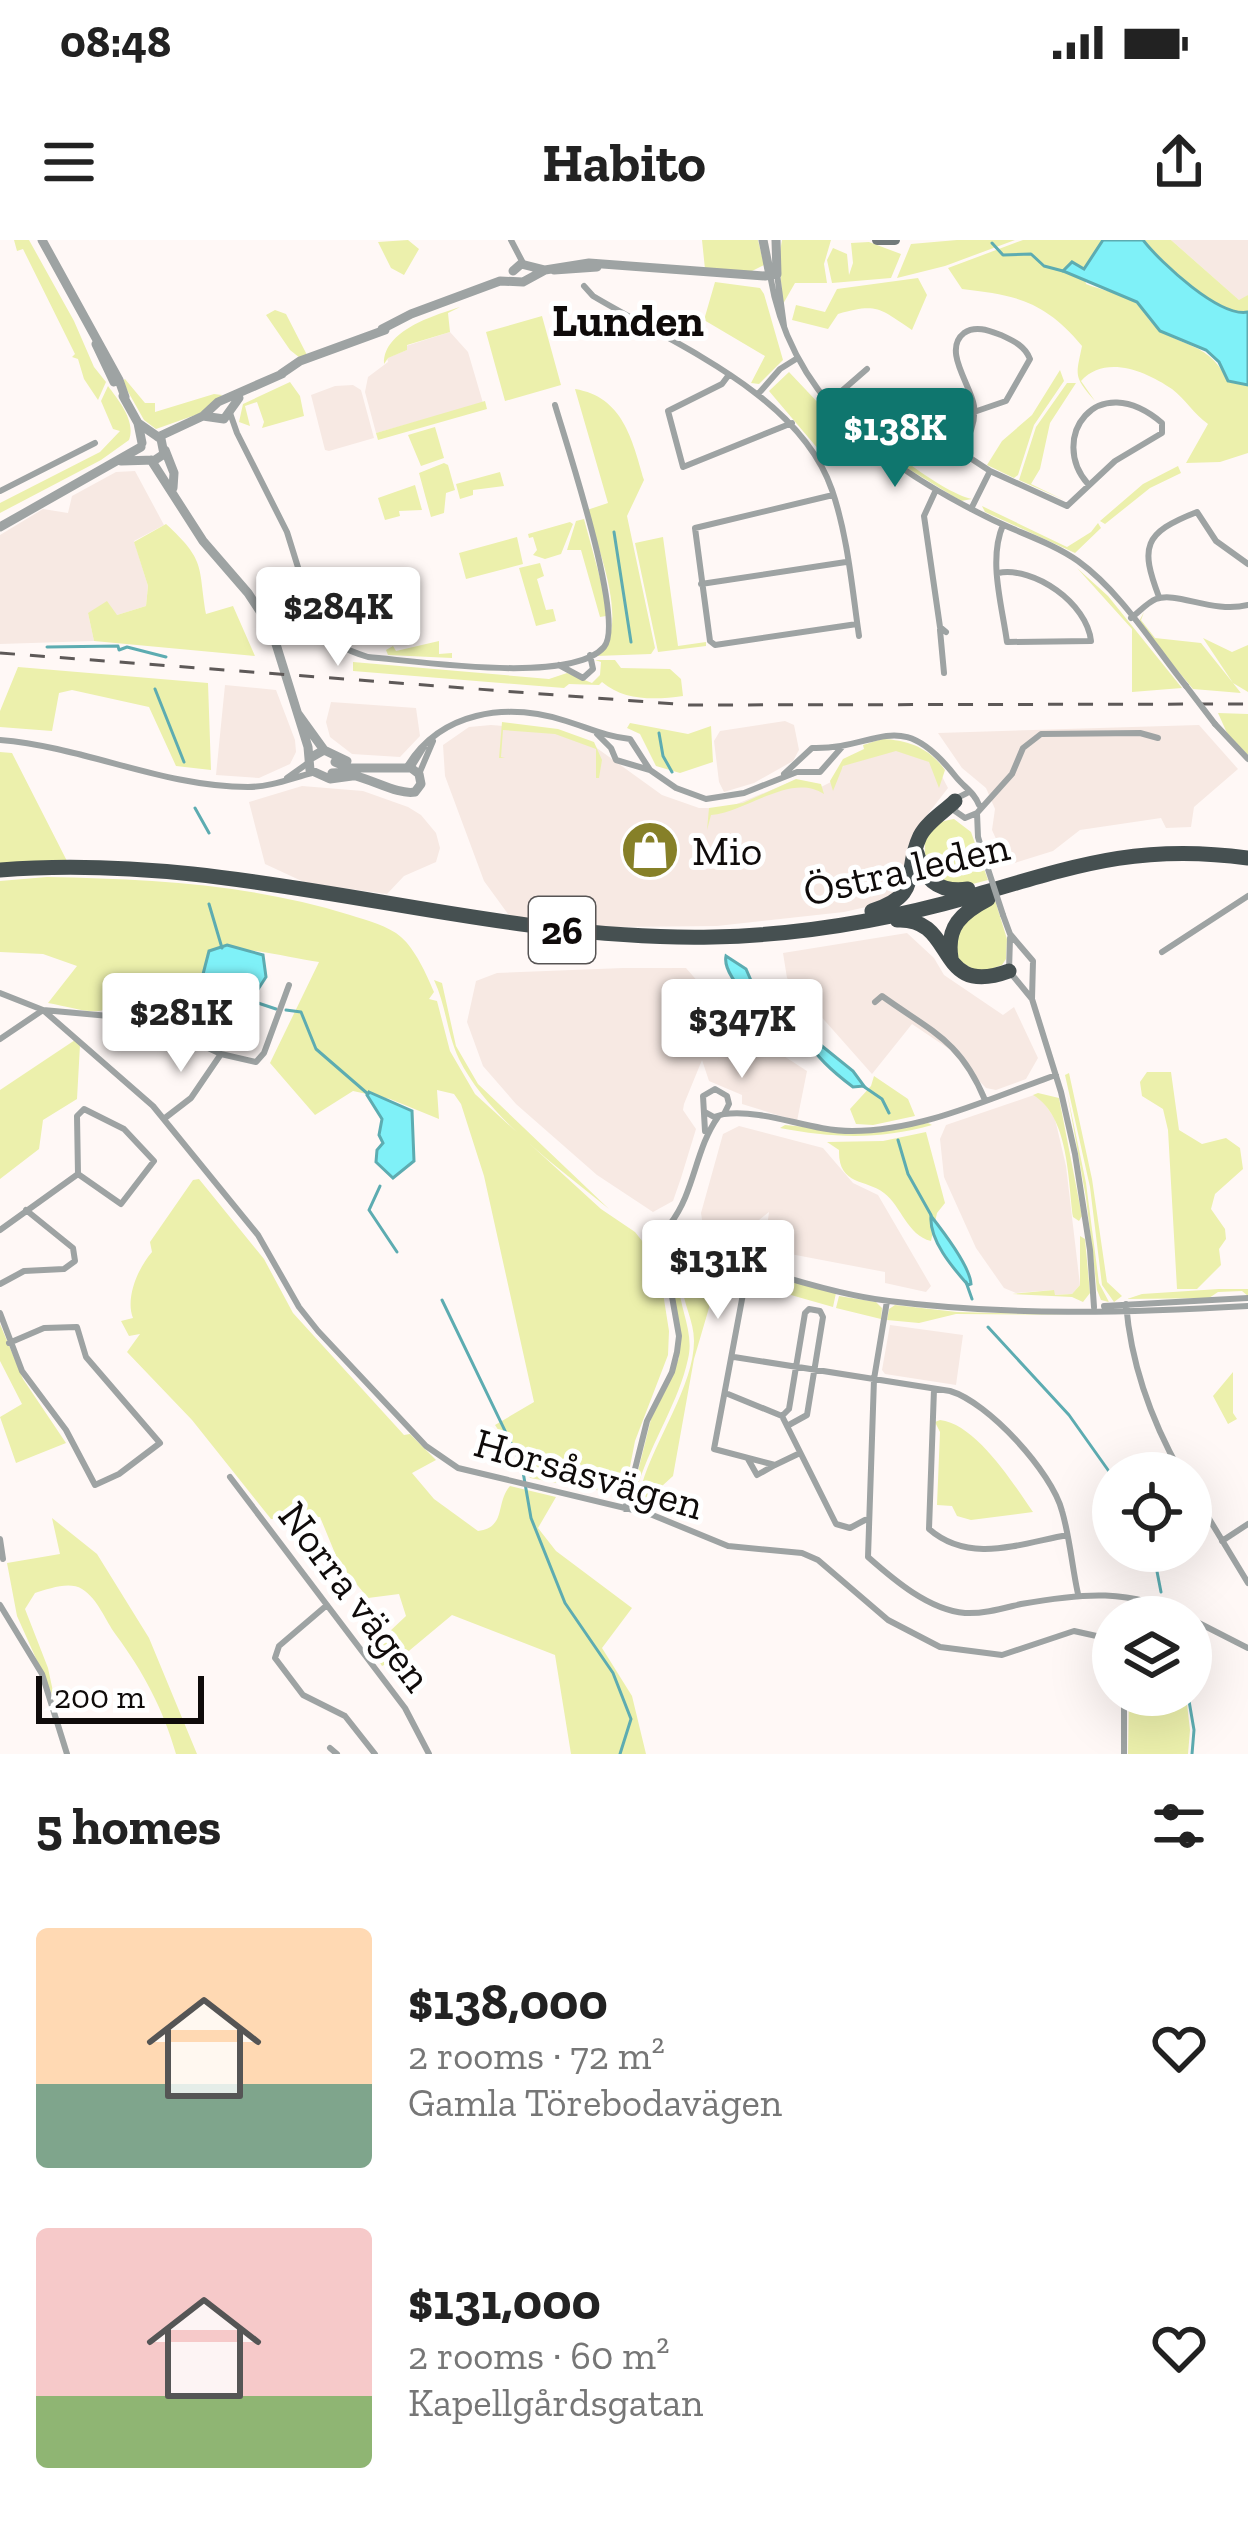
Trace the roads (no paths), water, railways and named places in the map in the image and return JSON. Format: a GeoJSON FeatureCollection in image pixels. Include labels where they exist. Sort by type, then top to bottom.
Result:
{"type":"FeatureCollection","features":[{"type":"Feature","properties":{"kind":"highway"},"geometry":{"type":"LineString","coordinates":[[802,927],[875,910],[899,899],[912,879],[920,836],[936,818],[966,809]]}},
{"type":"Feature","properties":{"kind":"highway","name":"Östra leden"},"geometry":{"type":"LineString","coordinates":[[0,870],[87,866],[193,872],[538,926],[714,934],[879,915],[1116,851],[1179,847],[1248,856]]}},
{"type":"Feature","properties":{"kind":"highway"},"geometry":{"type":"LineString","coordinates":[[916,850],[925,874],[946,890],[1070,863]]}},
{"type":"Feature","properties":{"kind":"highway"},"geometry":{"type":"LineString","coordinates":[[952,962],[950,932],[968,910],[1070,863]]}},
{"type":"Feature","properties":{"kind":"highway","name":"Östra leden"},"geometry":{"type":"LineString","coordinates":[[364,897],[507,924],[607,934],[730,936],[840,926],[973,896],[1070,863]]}},
{"type":"Feature","properties":{"kind":"highway"},"geometry":{"type":"LineString","coordinates":[[840,926],[905,919],[935,936],[952,962],[979,979],[1012,969]]}},
{"type":"Feature","properties":{"kind":"main road"},"geometry":{"type":"LineString","coordinates":[[877,240],[896,240]]}},
{"type":"Feature","properties":{"kind":"street"},"geometry":{"type":"LineString","coordinates":[[42,240],[97,344],[101,361],[138,423],[161,445],[172,488]]}},
{"type":"Feature","properties":{"kind":"street"},"geometry":{"type":"LineString","coordinates":[[511,240],[517,271]]}},
{"type":"Feature","properties":{"kind":"street"},"geometry":{"type":"LineString","coordinates":[[763,240],[785,336],[827,403],[935,492],[1074,558],[1131,617],[1248,759]]}},
{"type":"Feature","properties":{"kind":"street"},"geometry":{"type":"LineString","coordinates":[[774,274],[776,240]]}},
{"type":"Feature","properties":{"kind":"street"},"geometry":{"type":"LineString","coordinates":[[115,463],[149,460],[175,430],[223,411],[242,393],[300,361],[517,271],[570,272],[602,266],[736,276],[774,274]]}},
{"type":"Feature","properties":{"kind":"street"},"geometry":{"type":"LineString","coordinates":[[584,286],[593,296],[758,394],[792,423],[822,467],[833,495],[859,636]]}},
{"type":"Feature","properties":{"kind":"street"},"geometry":{"type":"LineString","coordinates":[[960,451],[972,430],[974,412],[956,350],[963,334],[976,329],[1011,340],[1026,349],[1030,359],[1006,401],[974,412]]}},
{"type":"Feature","properties":{"kind":"street"},"geometry":{"type":"LineString","coordinates":[[758,394],[796,359]]}},
{"type":"Feature","properties":{"kind":"street"},"geometry":{"type":"LineString","coordinates":[[827,403],[867,369]]}},
{"type":"Feature","properties":{"kind":"street"},"geometry":{"type":"LineString","coordinates":[[728,376],[722,384],[668,411],[682,467],[792,423]]}},
{"type":"Feature","properties":{"kind":"street"},"geometry":{"type":"LineString","coordinates":[[932,433],[990,471],[1067,506],[1128,451],[1162,433],[1162,423],[1124,402],[1108,400],[1096,405],[1082,423],[1072,452],[1088,484]]}},
{"type":"Feature","properties":{"kind":"street"},"geometry":{"type":"LineString","coordinates":[[223,411],[287,532],[315,622],[334,643],[368,657],[518,669],[590,656],[608,640],[608,594],[555,405]]}},
{"type":"Feature","properties":{"kind":"street"},"geometry":{"type":"LineString","coordinates":[[138,423],[149,460],[172,488],[203,541],[271,628],[298,714],[322,764]]}},
{"type":"Feature","properties":{"kind":"street"},"geometry":{"type":"LineString","coordinates":[[0,490],[95,442]]}},
{"type":"Feature","properties":{"kind":"street"},"geometry":{"type":"LineString","coordinates":[[0,527],[141,445],[161,445]]}},
{"type":"Feature","properties":{"kind":"street"},"geometry":{"type":"LineString","coordinates":[[115,463],[148,465],[172,488]]}},
{"type":"Feature","properties":{"kind":"street"},"geometry":{"type":"LineString","coordinates":[[971,509],[990,471]]}},
{"type":"Feature","properties":{"kind":"street"},"geometry":{"type":"LineString","coordinates":[[935,492],[924,516],[943,629],[944,673]]}},
{"type":"Feature","properties":{"kind":"street"},"geometry":{"type":"LineString","coordinates":[[833,495],[695,527],[712,644],[857,624]]}},
{"type":"Feature","properties":{"kind":"street"},"geometry":{"type":"LineString","coordinates":[[1159,597],[1146,565],[1148,550],[1165,530],[1197,512],[1216,541],[1248,565]]}},
{"type":"Feature","properties":{"kind":"street"},"geometry":{"type":"LineString","coordinates":[[998,573],[1019,572],[1058,592],[1083,616],[1091,641],[1007,642],[998,573],[995,547],[1003,525]]}},
{"type":"Feature","properties":{"kind":"street"},"geometry":{"type":"LineString","coordinates":[[701,584],[848,562]]}},
{"type":"Feature","properties":{"kind":"street"},"geometry":{"type":"LineString","coordinates":[[1131,617],[1159,597],[1213,608],[1248,605]]}},
{"type":"Feature","properties":{"kind":"street"},"geometry":{"type":"LineString","coordinates":[[560,664],[588,676],[593,669],[590,656]]}},
{"type":"Feature","properties":{"kind":"street"},"geometry":{"type":"LineString","coordinates":[[395,787],[394,779],[409,770],[458,718],[486,712],[556,719],[633,741],[650,770]]}},
{"type":"Feature","properties":{"kind":"street"},"geometry":{"type":"LineString","coordinates":[[966,809],[995,792],[1012,774],[1023,748],[1041,734],[1141,733],[1158,738]]}},
{"type":"Feature","properties":{"kind":"street"},"geometry":{"type":"LineString","coordinates":[[597,734],[616,760],[650,770],[676,788],[706,799],[744,793],[781,776],[820,772],[842,747]]}},
{"type":"Feature","properties":{"kind":"street"},"geometry":{"type":"LineString","coordinates":[[781,776],[808,749],[842,747],[871,736],[912,739],[938,753],[972,794]]}},
{"type":"Feature","properties":{"kind":"street"},"geometry":{"type":"LineString","coordinates":[[611,748],[618,739]]}},
{"type":"Feature","properties":{"kind":"street"},"geometry":{"type":"LineString","coordinates":[[0,740],[75,751],[194,782],[251,788],[322,764],[412,794],[421,784],[409,770]]}},
{"type":"Feature","properties":{"kind":"street"},"geometry":{"type":"LineString","coordinates":[[409,770],[433,741]]}},
{"type":"Feature","properties":{"kind":"street"},"geometry":{"type":"LineString","coordinates":[[819,748],[826,753],[827,764]]}},
{"type":"Feature","properties":{"kind":"street"},"geometry":{"type":"LineString","coordinates":[[630,762],[637,752]]}},
{"type":"Feature","properties":{"kind":"street"},"geometry":{"type":"LineString","coordinates":[[803,755],[804,767],[811,772]]}},
{"type":"Feature","properties":{"kind":"street"},"geometry":{"type":"LineString","coordinates":[[322,764],[353,771],[409,770]]}},
{"type":"Feature","properties":{"kind":"street"},"geometry":{"type":"LineString","coordinates":[[955,776],[1010,934],[1012,969],[1032,999]]}},
{"type":"Feature","properties":{"kind":"street"},"geometry":{"type":"LineString","coordinates":[[972,794],[995,792]]}},
{"type":"Feature","properties":{"kind":"street"},"geometry":{"type":"LineString","coordinates":[[966,809],[972,794]]}},
{"type":"Feature","properties":{"kind":"street"},"geometry":{"type":"LineString","coordinates":[[966,809],[972,794]]}},
{"type":"Feature","properties":{"kind":"street"},"geometry":{"type":"LineString","coordinates":[[1162,952],[1248,896]]}},
{"type":"Feature","properties":{"kind":"street"},"geometry":{"type":"LineString","coordinates":[[1010,934],[1033,961],[1032,999],[1056,1075],[1084,1202],[1094,1308]]}},
{"type":"Feature","properties":{"kind":"street"},"geometry":{"type":"LineString","coordinates":[[1012,969],[1024,953]]}},
{"type":"Feature","properties":{"kind":"street"},"geometry":{"type":"LineString","coordinates":[[1012,969],[1031,973]]}},
{"type":"Feature","properties":{"kind":"street"},"geometry":{"type":"LineString","coordinates":[[0,1039],[43,1010],[110,1016],[153,1026],[250,1063],[260,1059],[289,985]]}},
{"type":"Feature","properties":{"kind":"street","name":"Horsåsvägen"},"geometry":{"type":"LineString","coordinates":[[0,993],[43,1010],[164,1118],[266,1245],[299,1307],[318,1331],[439,1458],[470,1472],[671,1521],[728,1546],[813,1557],[888,1621],[940,1647],[1002,1654],[1074,1631],[1092,1634]]}},
{"type":"Feature","properties":{"kind":"street"},"geometry":{"type":"LineString","coordinates":[[875,1002],[882,997],[955,1046],[973,1070],[985,1100]]}},
{"type":"Feature","properties":{"kind":"street"},"geometry":{"type":"LineString","coordinates":[[164,1118],[190,1098],[221,1054]]}},
{"type":"Feature","properties":{"kind":"street"},"geometry":{"type":"LineString","coordinates":[[625,1509],[647,1421],[677,1352],[679,1336],[661,1231],[683,1206],[705,1135],[702,1100],[710,1090],[719,1090],[728,1100],[758,1114],[810,1127],[870,1130],[932,1118],[1056,1075]]}},
{"type":"Feature","properties":{"kind":"street"},"geometry":{"type":"LineString","coordinates":[[705,1135],[728,1100]]}},
{"type":"Feature","properties":{"kind":"street"},"geometry":{"type":"LineString","coordinates":[[83,1109],[124,1129],[154,1161],[154,1167],[121,1204],[78,1174],[76,1116],[83,1109]]}},
{"type":"Feature","properties":{"kind":"street"},"geometry":{"type":"LineString","coordinates":[[705,1112],[758,1114]]}},
{"type":"Feature","properties":{"kind":"street"},"geometry":{"type":"LineString","coordinates":[[0,1230],[78,1174]]}},
{"type":"Feature","properties":{"kind":"street"},"geometry":{"type":"LineString","coordinates":[[666,1268],[676,1250],[686,1244],[683,1206]]}},
{"type":"Feature","properties":{"kind":"street"},"geometry":{"type":"LineString","coordinates":[[0,1284],[24,1271],[64,1269],[75,1261],[73,1248],[26,1210]]}},
{"type":"Feature","properties":{"kind":"street"},"geometry":{"type":"LineString","coordinates":[[670,1223],[702,1250]]}},
{"type":"Feature","properties":{"kind":"street"},"geometry":{"type":"LineString","coordinates":[[663,1246],[702,1250],[886,1301],[976,1310],[1248,1302]]}},
{"type":"Feature","properties":{"kind":"street"},"geometry":{"type":"LineString","coordinates":[[743,1294],[728,1394],[714,1449],[775,1466]]}},
{"type":"Feature","properties":{"kind":"street"},"geometry":{"type":"LineString","coordinates":[[886,1301],[874,1379],[868,1557],[944,1608],[980,1612],[1078,1594],[1110,1596]]}},
{"type":"Feature","properties":{"kind":"street"},"geometry":{"type":"LineString","coordinates":[[1126,1308],[1144,1396],[1171,1452]]}},
{"type":"Feature","properties":{"kind":"street"},"geometry":{"type":"LineString","coordinates":[[782,1416],[789,1409],[805,1313],[820,1311],[823,1317],[807,1415],[787,1426]]}},
{"type":"Feature","properties":{"kind":"street"},"geometry":{"type":"LineString","coordinates":[[0,1313],[9,1343],[35,1393],[66,1430],[95,1485],[156,1449],[160,1443],[156,1436],[86,1357],[77,1328],[44,1328],[9,1343]]}},
{"type":"Feature","properties":{"kind":"street"},"geometry":{"type":"LineString","coordinates":[[734,1357],[934,1389],[970,1400],[1028,1455],[1057,1496],[1078,1594]]}},
{"type":"Feature","properties":{"kind":"street"},"geometry":{"type":"LineString","coordinates":[[934,1389],[929,1529],[962,1549],[979,1551],[1067,1534]]}},
{"type":"Feature","properties":{"kind":"street"},"geometry":{"type":"LineString","coordinates":[[728,1394],[782,1416],[836,1524],[850,1528],[867,1520]]}},
{"type":"Feature","properties":{"kind":"street"},"geometry":{"type":"LineString","coordinates":[[747,1458],[758,1475],[800,1453]]}},
{"type":"Feature","properties":{"kind":"street","name":"Norra vägen"},"geometry":{"type":"LineString","coordinates":[[230,1477],[405,1708],[429,1754]]}},
{"type":"Feature","properties":{"kind":"street"},"geometry":{"type":"LineString","coordinates":[[1212,1524],[1248,1583]]}},
{"type":"Feature","properties":{"kind":"street"},"geometry":{"type":"LineString","coordinates":[[1222,1540],[1248,1524]]}},
{"type":"Feature","properties":{"kind":"street"},"geometry":{"type":"LineString","coordinates":[[0,1539],[3,1559]]}},
{"type":"Feature","properties":{"kind":"street"},"geometry":{"type":"LineString","coordinates":[[0,1605],[42,1674],[68,1754]]}},
{"type":"Feature","properties":{"kind":"street"},"geometry":{"type":"LineString","coordinates":[[327,1605],[279,1646],[275,1658],[303,1696],[345,1716],[375,1754]]}},
{"type":"Feature","properties":{"kind":"street"},"geometry":{"type":"LineString","coordinates":[[1212,1630],[1248,1648]]}},
{"type":"Feature","properties":{"kind":"street"},"geometry":{"type":"LineString","coordinates":[[1124,1716],[1124,1754]]}},
{"type":"Feature","properties":{"kind":"water"},"geometry":{"type":"Polygon","coordinates":[[[1103,240],[1143,240],[1207,298],[1236,312],[1248,312],[1248,385],[1228,381],[1219,362],[1206,350],[1160,331],[1137,302],[1063,271],[1072,262],[1084,269],[1103,240]]]}},
{"type":"Feature","properties":{"kind":"water"},"geometry":{"type":"Polygon","coordinates":[[[227,945],[263,955],[266,977],[253,997],[202,978],[209,951],[227,945]]]}},
{"type":"Feature","properties":{"kind":"water"},"geometry":{"type":"Polygon","coordinates":[[[726,956],[746,969],[756,992],[777,1002],[802,1024],[799,1036],[777,1023],[741,989],[726,956]]]}},
{"type":"Feature","properties":{"kind":"water"},"geometry":{"type":"Polygon","coordinates":[[[812,1038],[864,1086],[853,1087],[828,1066],[809,1042],[812,1038]]]}},
{"type":"Feature","properties":{"kind":"water"},"geometry":{"type":"Polygon","coordinates":[[[369,1092],[412,1111],[414,1161],[393,1178],[376,1162],[383,1143],[379,1135],[382,1119],[369,1092]]]}},
{"type":"Feature","properties":{"kind":"water"},"geometry":{"type":"Polygon","coordinates":[[[931,1216],[961,1259],[971,1284],[943,1253],[931,1216]]]}},
{"type":"Feature","properties":{"kind":"waterway"},"geometry":{"type":"LineString","coordinates":[[992,243],[1003,255],[1031,254],[1044,266],[1063,271]]}},
{"type":"Feature","properties":{"kind":"waterway"},"geometry":{"type":"LineString","coordinates":[[614,532],[631,642]]}},
{"type":"Feature","properties":{"kind":"waterway"},"geometry":{"type":"LineString","coordinates":[[47,647],[118,646],[119,650],[127,647],[166,657]]}},
{"type":"Feature","properties":{"kind":"waterway"},"geometry":{"type":"LineString","coordinates":[[155,689],[184,762]]}},
{"type":"Feature","properties":{"kind":"waterway"},"geometry":{"type":"LineString","coordinates":[[659,733],[672,772]]}},
{"type":"Feature","properties":{"kind":"waterway"},"geometry":{"type":"LineString","coordinates":[[195,808],[209,833]]}},
{"type":"Feature","properties":{"kind":"waterway"},"geometry":{"type":"LineString","coordinates":[[209,904],[222,948]]}},
{"type":"Feature","properties":{"kind":"waterway"},"geometry":{"type":"LineString","coordinates":[[253,997],[276,1009]]}},
{"type":"Feature","properties":{"kind":"waterway"},"geometry":{"type":"LineString","coordinates":[[286,1010],[301,1012],[316,1049],[368,1094]]}},
{"type":"Feature","properties":{"kind":"waterway"},"geometry":{"type":"LineString","coordinates":[[863,1086],[882,1099],[889,1113]]}},
{"type":"Feature","properties":{"kind":"waterway"},"geometry":{"type":"LineString","coordinates":[[898,1140],[908,1174],[931,1215]]}},
{"type":"Feature","properties":{"kind":"waterway"},"geometry":{"type":"LineString","coordinates":[[380,1186],[369,1210],[397,1252]]}},
{"type":"Feature","properties":{"kind":"waterway"},"geometry":{"type":"LineString","coordinates":[[966,1282],[972,1299]]}},
{"type":"Feature","properties":{"kind":"waterway"},"geometry":{"type":"LineString","coordinates":[[442,1300],[522,1466],[531,1518],[565,1603],[613,1673],[631,1719],[620,1754]]}},
{"type":"Feature","properties":{"kind":"waterway"},"geometry":{"type":"LineString","coordinates":[[988,1327],[1069,1415],[1095,1452]]}},
{"type":"Feature","properties":{"kind":"waterway"},"geometry":{"type":"LineString","coordinates":[[1157,1572],[1161,1592]]}},
{"type":"Feature","properties":{"kind":"waterway"},"geometry":{"type":"LineString","coordinates":[[1192,1716],[1192,1754]]}},
{"type":"Feature","properties":{"kind":"railway"},"geometry":{"type":"LineString","coordinates":[[0,653],[689,705],[1248,704]]}},
{"type":"Feature","properties":{"kind":"place","name":"Mio"},"geometry":{"type":"Point","coordinates":[650,850]}},
{"type":"Feature","properties":{"kind":"district","name":"Lunden"},"geometry":{"type":"Point","coordinates":[628,320]}}]}
